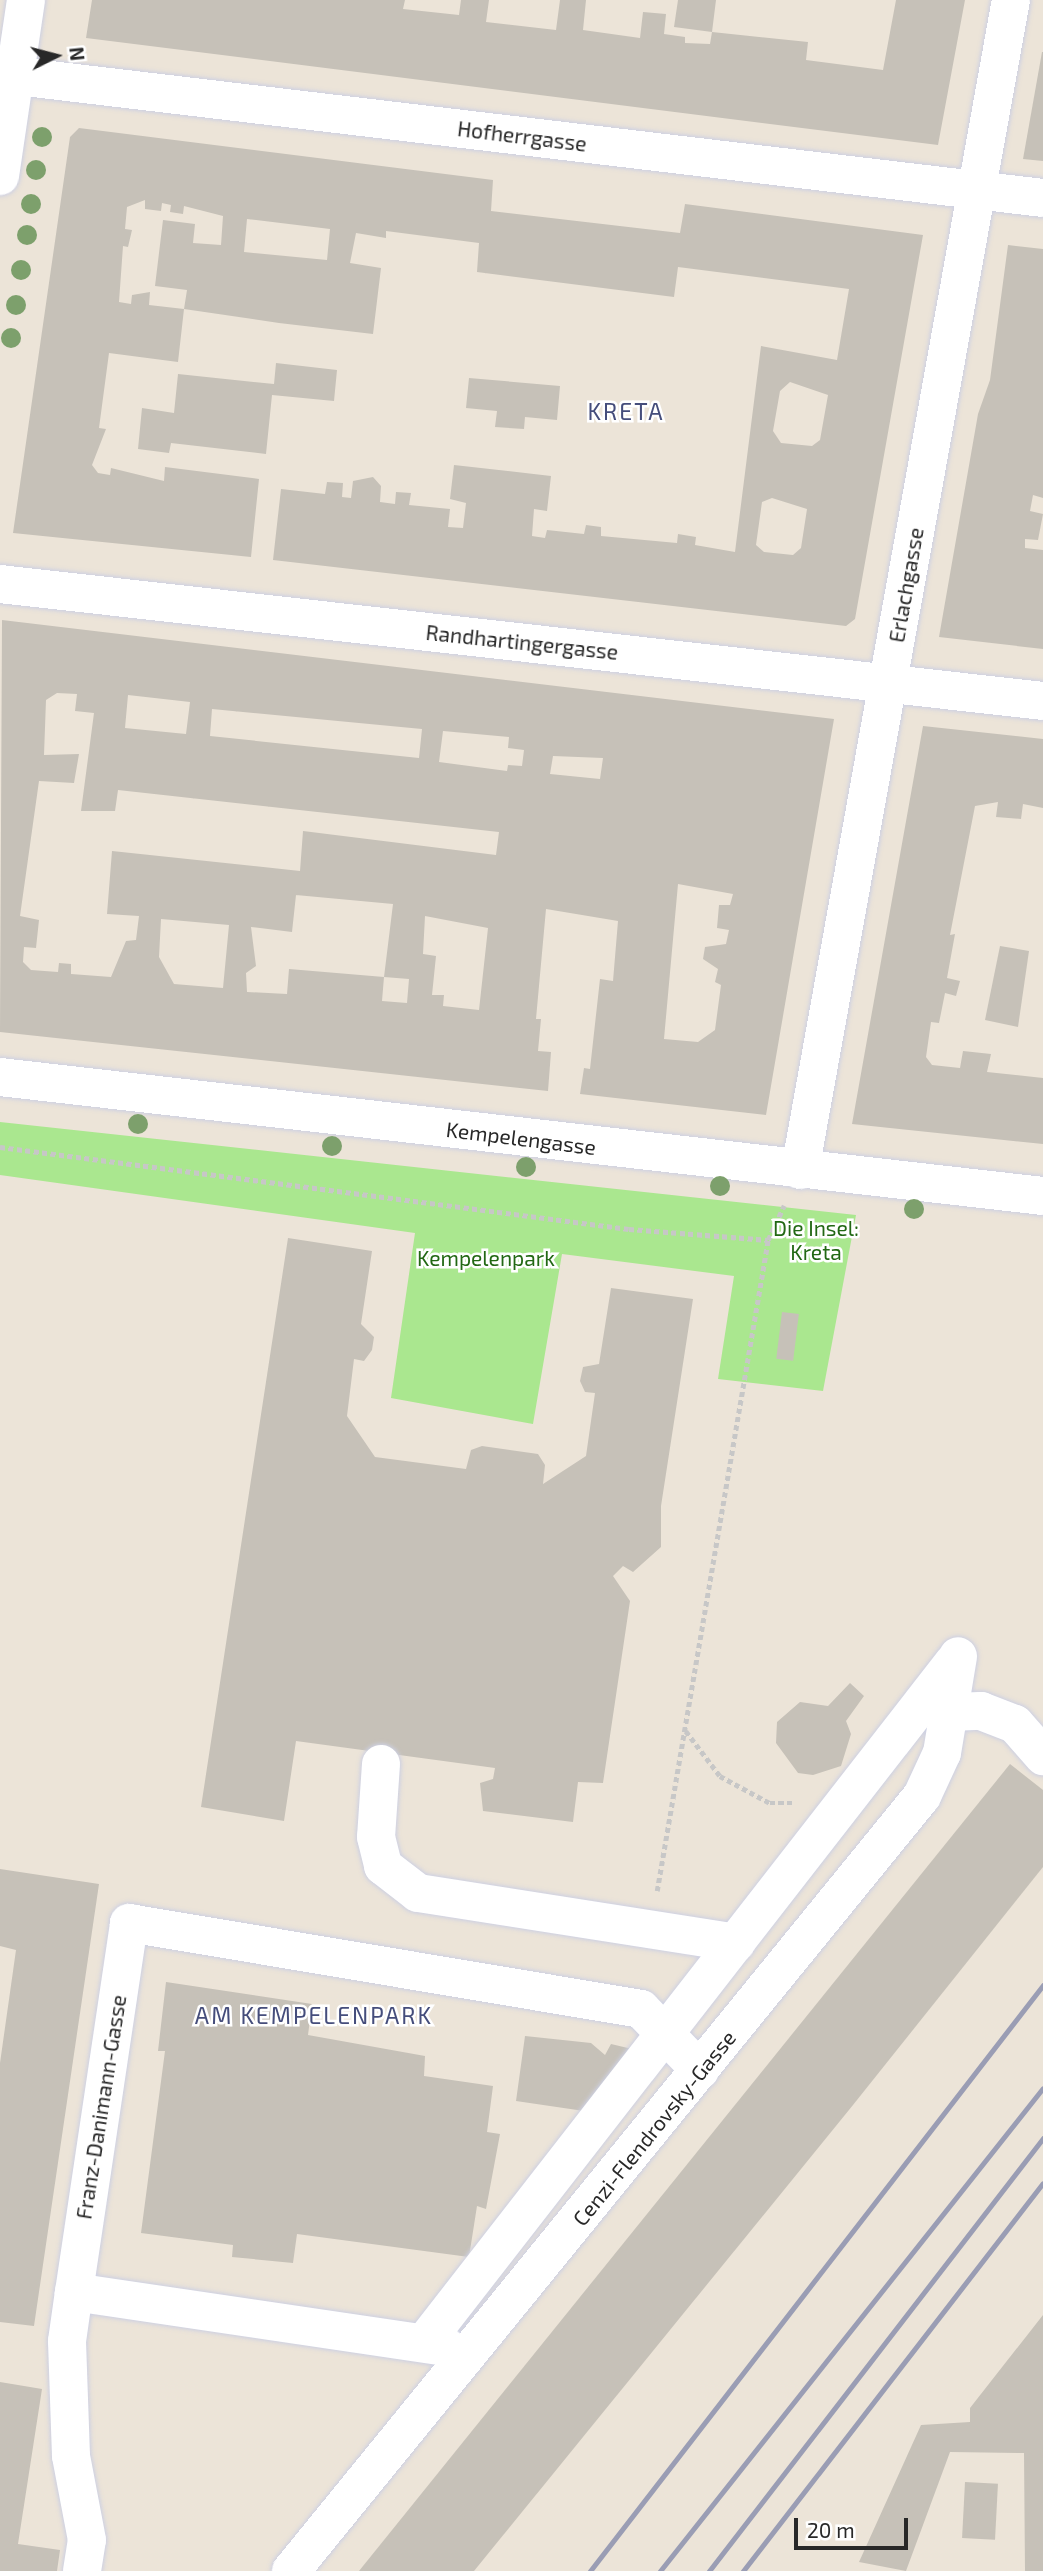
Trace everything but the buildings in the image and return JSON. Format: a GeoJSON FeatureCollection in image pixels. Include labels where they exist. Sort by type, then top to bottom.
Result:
{"type":"FeatureCollection","features":[{"type":"Feature","properties":{"kind":"street"},"geometry":{"type":"LineString","coordinates":[[0,176],[7,74],[26,0]]}},
{"type":"Feature","properties":{"kind":"street","name":"Erlachgasse"},"geometry":{"type":"LineString","coordinates":[[800,1170],[1011,0]]}},
{"type":"Feature","properties":{"kind":"street","name":"Hofherrgasse"},"geometry":{"type":"LineString","coordinates":[[7,74],[1043,198]]}},
{"type":"Feature","properties":{"kind":"street","name":"Randhartingergasse"},"geometry":{"type":"LineString","coordinates":[[0,584],[1043,701]]}},
{"type":"Feature","properties":{"kind":"street","name":"Kempelengasse"},"geometry":{"type":"LineString","coordinates":[[0,1077],[1043,1196]]}},
{"type":"Feature","properties":{"kind":"street","name":"Cenzi-Flendrovsky-Gasse"},"geometry":{"type":"LineString","coordinates":[[291,2571],[474,2351],[922,1796],[942,1753],[958,1656],[848,1804]]}},
{"type":"Feature","properties":{"kind":"street"},"geometry":{"type":"LineString","coordinates":[[949,1712],[981,1711],[1016,1724],[1043,1756]]}},
{"type":"Feature","properties":{"kind":"street"},"geometry":{"type":"LineString","coordinates":[[381,1764],[376,1836],[383,1866],[418,1893],[651,1932],[736,1943]]}},
{"type":"Feature","properties":{"kind":"street"},"geometry":{"type":"LineString","coordinates":[[424,2343],[848,1804]]}},
{"type":"Feature","properties":{"kind":"street","name":"Franz-Danimann-Gasse"},"geometry":{"type":"LineString","coordinates":[[82,2571],[87,2540],[71,2456],[67,2341],[129,1923],[642,2008],[665,2034]]}},
{"type":"Feature","properties":{"kind":"street"},"geometry":{"type":"LineString","coordinates":[[665,2034],[700,2070]]}},
{"type":"Feature","properties":{"kind":"street"},"geometry":{"type":"LineString","coordinates":[[74,2292],[474,2351]]}},
{"type":"Feature","properties":{"kind":"path"},"geometry":{"type":"LineString","coordinates":[[0,1147],[629,1228],[768,1240]]}},
{"type":"Feature","properties":{"kind":"path"},"geometry":{"type":"LineString","coordinates":[[651,1932],[768,1240],[800,1170]]}},
{"type":"Feature","properties":{"kind":"path"},"geometry":{"type":"LineString","coordinates":[[686,1730],[720,1776],[770,1803],[848,1804]]}},
{"type":"Feature","properties":{"kind":"green space","name":"Kempelenpark"},"geometry":{"type":"Polygon","coordinates":[[[0,1122],[856,1215],[823,1391],[718,1379],[734,1276],[562,1254],[533,1424],[391,1398],[415,1233],[0,1175],[0,1122]]]}},
{"type":"Feature","properties":{"kind":"railway"},"geometry":{"type":"LineString","coordinates":[[590,2571],[1043,1985]]}},
{"type":"Feature","properties":{"kind":"railway"},"geometry":{"type":"LineString","coordinates":[[660,2571],[1043,2088]]}},
{"type":"Feature","properties":{"kind":"railway"},"geometry":{"type":"LineString","coordinates":[[709,2571],[1043,2138]]}},
{"type":"Feature","properties":{"kind":"railway"},"geometry":{"type":"LineString","coordinates":[[743,2571],[1043,2183]]}},
{"type":"Feature","properties":{"kind":"district","name":"KRETA"},"geometry":{"type":"Point","coordinates":[626,411]}},
{"type":"Feature","properties":{"kind":"district","name":"AM KEMPELENPARK"},"geometry":{"type":"Point","coordinates":[314,2015]}},
{"type":"Feature","properties":{"kind":"park label","name":"Die Insel: Kreta"},"geometry":{"type":"Point","coordinates":[816,1240]}}]}
